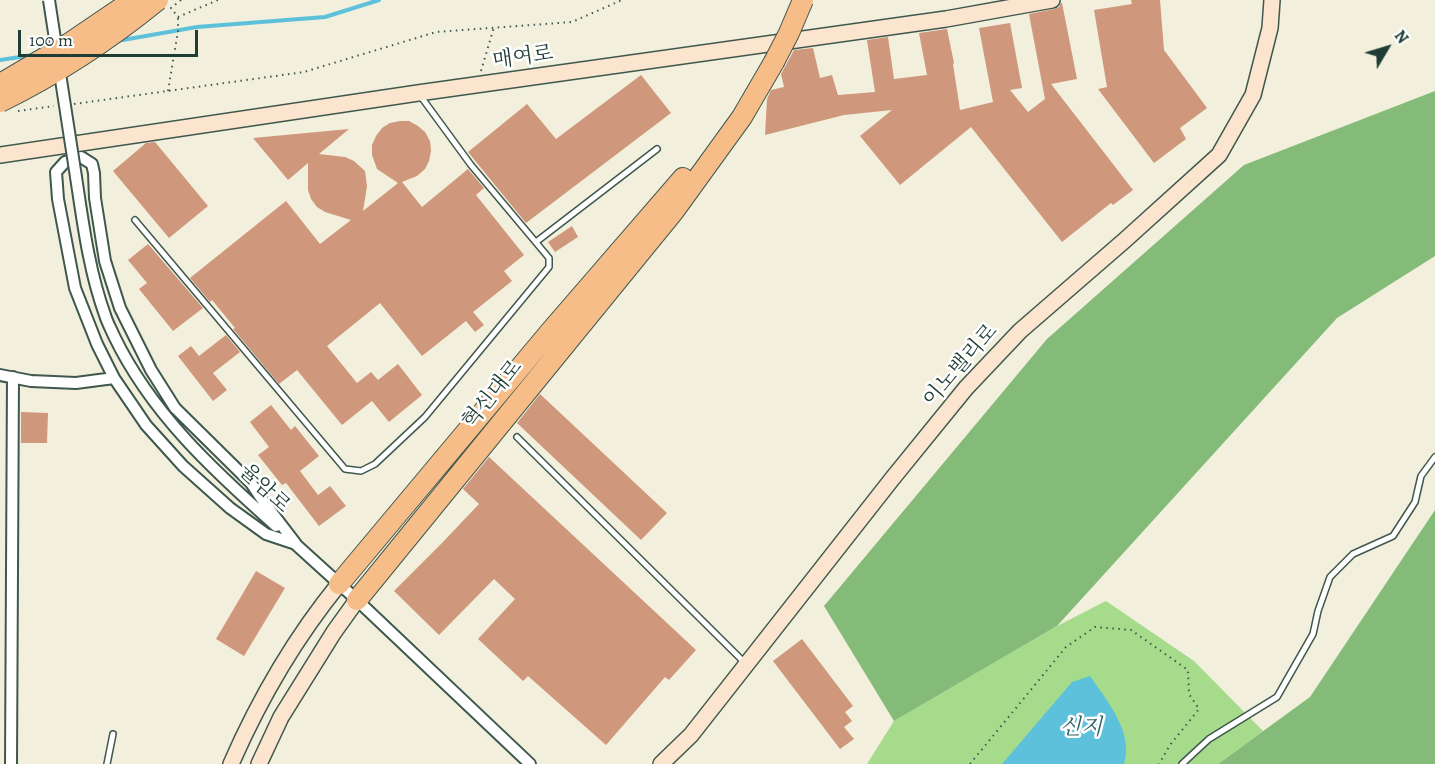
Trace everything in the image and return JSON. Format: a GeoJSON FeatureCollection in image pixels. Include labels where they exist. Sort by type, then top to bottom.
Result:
{"type":"FeatureCollection","features":[{"type":"Feature","properties":{"kind":"highway"},"geometry":{"type":"LineString","coordinates":[[0,84],[68,44],[133,0]]}},
{"type":"Feature","properties":{"kind":"highway"},"geometry":{"type":"LineString","coordinates":[[6,107],[91,50],[158,0]]}},
{"type":"Feature","properties":{"kind":"highway"},"geometry":{"type":"LineString","coordinates":[[769,60],[791,0]]}},
{"type":"Feature","properties":{"kind":"highway"},"geometry":{"type":"LineString","coordinates":[[339,584],[549,333],[692,167],[789,33],[803,0]]}},
{"type":"Feature","properties":{"kind":"highway","name":"혁신대로"},"geometry":{"type":"LineString","coordinates":[[357,600],[674,211],[736,125],[769,60]]}},
{"type":"Feature","properties":{"kind":"main road","name":"매여로"},"geometry":{"type":"LineString","coordinates":[[0,155],[418,93],[946,19],[1052,0]]}},
{"type":"Feature","properties":{"kind":"main road","name":"이노밸리로"},"geometry":{"type":"LineString","coordinates":[[661,764],[691,735],[966,388],[1020,331],[1219,154],[1253,95],[1270,28],[1272,0]]}},
{"type":"Feature","properties":{"kind":"main road"},"geometry":{"type":"LineString","coordinates":[[231,764],[243,736],[281,668],[316,612],[339,584]]}},
{"type":"Feature","properties":{"kind":"main road","name":"혁신대로"},"geometry":{"type":"LineString","coordinates":[[259,764],[281,717],[334,632],[357,600]]}},
{"type":"Feature","properties":{"kind":"street","name":"율암로"},"geometry":{"type":"LineString","coordinates":[[48,0],[86,249],[105,316],[126,360],[188,443],[230,485],[357,600],[530,764]]}},
{"type":"Feature","properties":{"kind":"street"},"geometry":{"type":"LineString","coordinates":[[81,157],[92,164],[105,261],[120,308],[150,370],[175,408],[251,483],[296,544],[266,534],[230,508],[183,466],[146,424],[114,378],[75,288],[58,199],[56,172],[64,162],[81,157]]}},
{"type":"Feature","properties":{"kind":"street"},"geometry":{"type":"LineString","coordinates":[[0,375],[31,381],[76,383],[114,378]]}},
{"type":"Feature","properties":{"kind":"street"},"geometry":{"type":"LineString","coordinates":[[11,764],[13,377]]}},
{"type":"Feature","properties":{"kind":"lane"},"geometry":{"type":"LineString","coordinates":[[135,220],[345,469],[361,471],[375,464],[425,417],[549,267],[549,258],[471,165],[418,93]]}},
{"type":"Feature","properties":{"kind":"lane"},"geometry":{"type":"LineString","coordinates":[[536,242],[657,149]]}},
{"type":"Feature","properties":{"kind":"lane"},"geometry":{"type":"LineString","coordinates":[[517,437],[747,665]]}},
{"type":"Feature","properties":{"kind":"lane"},"geometry":{"type":"LineString","coordinates":[[1182,764],[1209,739],[1277,697],[1313,634],[1330,577],[1353,555],[1393,536],[1415,502],[1421,476],[1435,457]]}},
{"type":"Feature","properties":{"kind":"lane"},"geometry":{"type":"LineString","coordinates":[[106,764],[113,734]]}},
{"type":"Feature","properties":{"kind":"path"},"geometry":{"type":"LineString","coordinates":[[168,91],[178,31],[178,17],[171,8],[181,0]]}},
{"type":"Feature","properties":{"kind":"path"},"geometry":{"type":"LineString","coordinates":[[178,17],[218,0]]}},
{"type":"Feature","properties":{"kind":"path"},"geometry":{"type":"LineString","coordinates":[[67,105],[304,72],[436,32],[572,22],[622,0]]}},
{"type":"Feature","properties":{"kind":"path"},"geometry":{"type":"LineString","coordinates":[[477,85],[494,27]]}},
{"type":"Feature","properties":{"kind":"path"},"geometry":{"type":"LineString","coordinates":[[6,107],[56,106]]}},
{"type":"Feature","properties":{"kind":"path"},"geometry":{"type":"LineString","coordinates":[[970,764],[1066,647],[1095,627],[1131,630],[1188,670],[1189,694],[1199,709],[1159,764]]}},
{"type":"Feature","properties":{"kind":"green space"},"geometry":{"type":"Polygon","coordinates":[[[1435,91],[1435,256],[1337,318],[1057,626],[894,721],[824,606],[1047,339],[1244,165],[1435,91]]]}},
{"type":"Feature","properties":{"kind":"green space"},"geometry":{"type":"Polygon","coordinates":[[[1435,510],[1435,764],[1218,764],[1310,697],[1435,510]]]}},
{"type":"Feature","properties":{"kind":"green space"},"geometry":{"type":"Polygon","coordinates":[[[1106,601],[1194,661],[1263,731],[1218,764],[867,764],[894,721],[1057,626],[1106,601]]]}},
{"type":"Feature","properties":{"kind":"water","name":"신지"},"geometry":{"type":"Polygon","coordinates":[[[1090,676],[1111,706],[1122,729],[1126,752],[1124,764],[1002,764],[1072,682],[1090,676]]]}},
{"type":"Feature","properties":{"kind":"building"},"geometry":{"type":"Polygon","coordinates":[[[1131,0],[1160,0],[1164,50],[1207,108],[1180,128],[1186,139],[1154,163],[1098,89],[1107,87],[1094,10],[1132,4],[1131,0]]]}},
{"type":"Feature","properties":{"kind":"building"},"geometry":{"type":"Polygon","coordinates":[[[1061,3],[1077,79],[1051,84],[1133,190],[1113,205],[1111,203],[1062,242],[971,127],[900,185],[860,136],[892,110],[844,115],[765,135],[767,99],[771,90],[784,87],[781,74],[794,50],[813,48],[820,78],[832,75],[838,95],[875,92],[867,40],[888,37],[894,79],[927,75],[919,33],[947,29],[960,110],[993,102],[979,28],[1010,23],[1022,88],[1010,90],[1028,112],[1045,99],[1029,14],[1054,9],[1061,3]]]}},
{"type":"Feature","properties":{"kind":"building"},"geometry":{"type":"Polygon","coordinates":[[[641,75],[671,113],[526,223],[468,152],[527,104],[556,139],[641,75]]]}},
{"type":"Feature","properties":{"kind":"building"},"geometry":{"type":"Polygon","coordinates":[[[400,121],[409,121],[418,126],[430,141],[431,151],[425,169],[417,176],[402,182],[422,207],[468,169],[484,188],[476,195],[524,255],[504,271],[512,281],[473,312],[484,325],[475,332],[466,321],[422,356],[380,303],[327,346],[357,383],[371,372],[378,380],[398,364],[422,395],[389,422],[372,401],[342,425],[297,370],[279,384],[212,300],[210,302],[190,278],[286,201],[320,244],[351,220],[325,212],[317,207],[308,190],[308,163],[288,180],[253,138],[349,129],[319,154],[345,157],[354,161],[365,171],[367,186],[363,211],[398,183],[377,169],[372,155],[372,145],[382,128],[400,121]]]}},
{"type":"Feature","properties":{"kind":"building"},"geometry":{"type":"Polygon","coordinates":[[[155,142],[208,206],[169,238],[113,171],[146,143],[155,142]]]}},
{"type":"Feature","properties":{"kind":"building"},"geometry":{"type":"Polygon","coordinates":[[[572,226],[578,237],[555,252],[548,242],[572,226]]]}},
{"type":"Feature","properties":{"kind":"building"},"geometry":{"type":"Polygon","coordinates":[[[148,244],[203,308],[173,331],[139,289],[147,283],[128,260],[148,244]]]}},
{"type":"Feature","properties":{"kind":"building"},"geometry":{"type":"Polygon","coordinates":[[[226,335],[240,352],[213,373],[227,390],[213,401],[178,356],[191,346],[199,356],[226,335]]]}},
{"type":"Feature","properties":{"kind":"building"},"geometry":{"type":"Polygon","coordinates":[[[540,394],[667,513],[641,540],[517,423],[540,394]]]}},
{"type":"Feature","properties":{"kind":"building"},"geometry":{"type":"Polygon","coordinates":[[[271,405],[291,430],[295,426],[319,456],[300,471],[318,495],[330,486],[346,506],[319,526],[286,483],[282,485],[258,455],[269,447],[250,422],[271,405]]]}},
{"type":"Feature","properties":{"kind":"building"},"geometry":{"type":"Polygon","coordinates":[[[21,412],[48,413],[47,443],[21,443],[21,412]]]}},
{"type":"Feature","properties":{"kind":"building"},"geometry":{"type":"Polygon","coordinates":[[[489,457],[696,650],[669,680],[665,677],[606,745],[528,676],[523,681],[478,639],[515,599],[494,579],[439,635],[394,591],[479,504],[463,489],[489,457]]]}},
{"type":"Feature","properties":{"kind":"building"},"geometry":{"type":"Polygon","coordinates":[[[256,571],[285,588],[244,656],[216,639],[256,571]]]}},
{"type":"Feature","properties":{"kind":"building"},"geometry":{"type":"Polygon","coordinates":[[[802,639],[853,706],[845,712],[852,721],[844,727],[854,739],[840,749],[773,661],[802,639]]]}},
{"type":"Feature","properties":{"kind":"waterway"},"geometry":{"type":"LineString","coordinates":[[117,41],[197,27],[325,17],[379,0]]}},
{"type":"Feature","properties":{"kind":"waterway"},"geometry":{"type":"LineString","coordinates":[[0,60],[33,55]]}}]}
